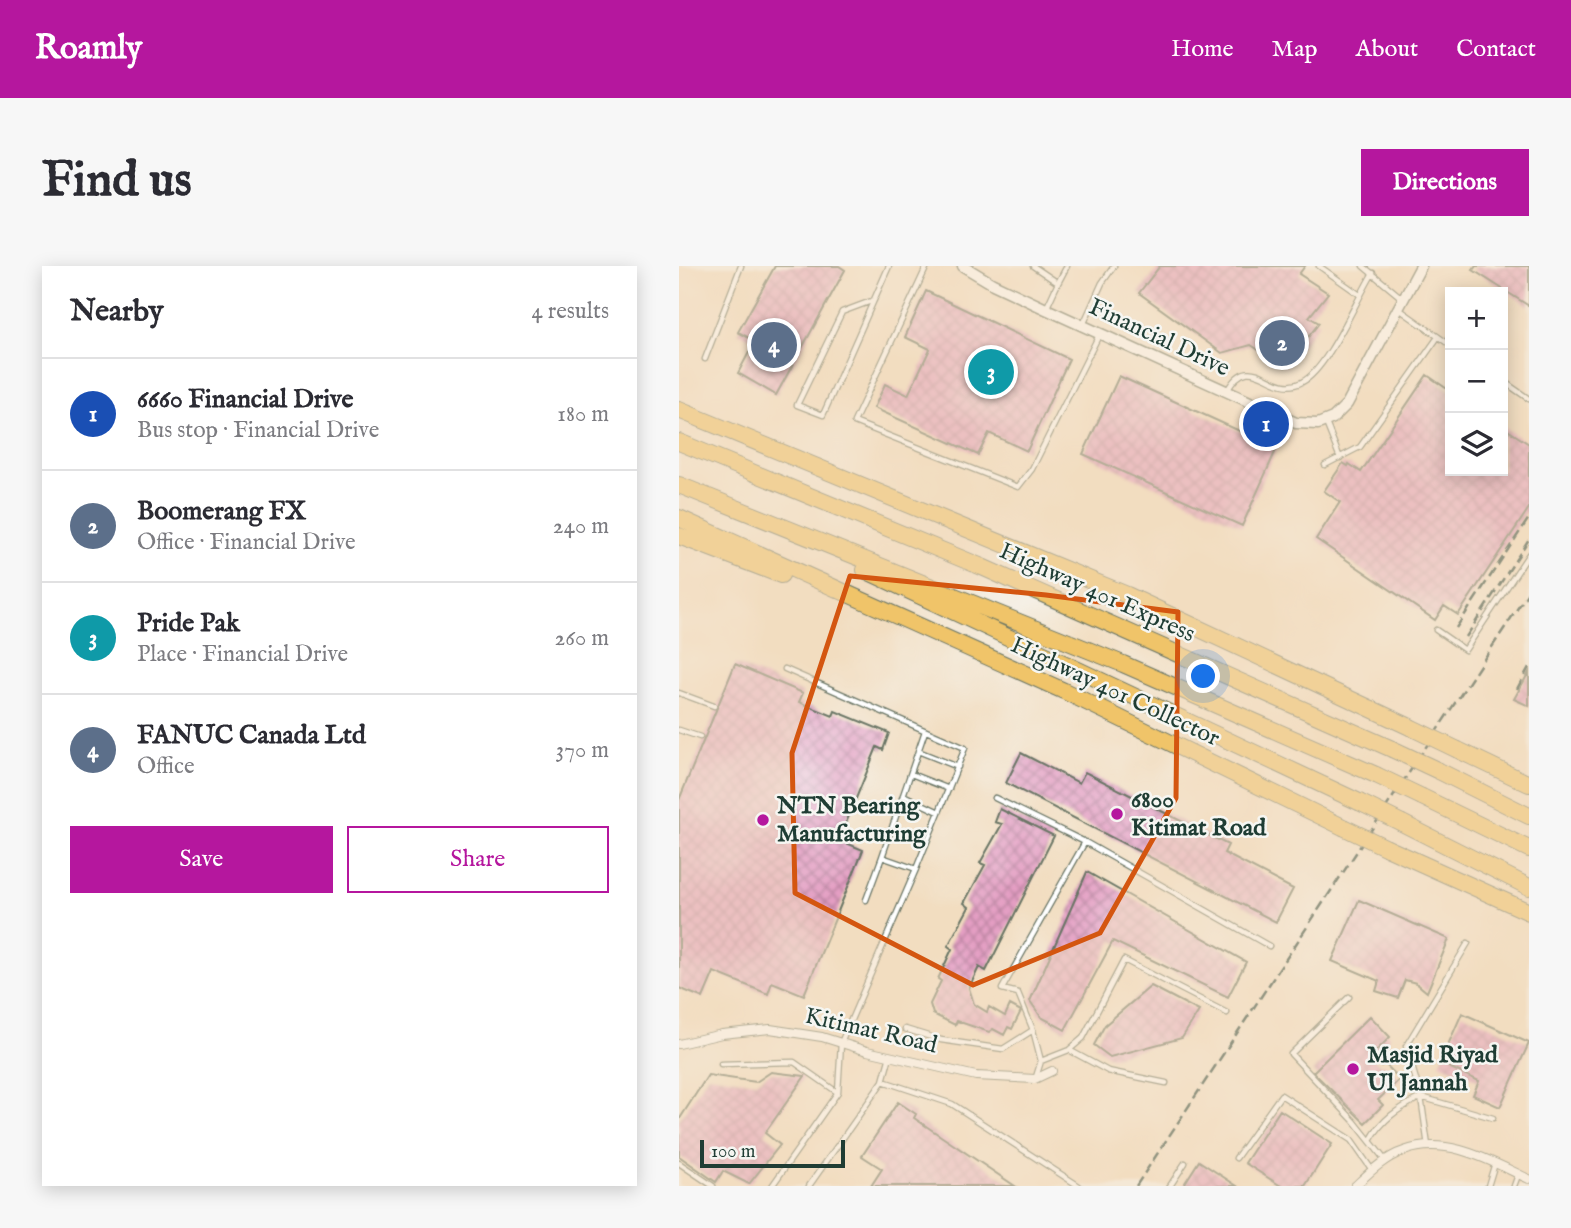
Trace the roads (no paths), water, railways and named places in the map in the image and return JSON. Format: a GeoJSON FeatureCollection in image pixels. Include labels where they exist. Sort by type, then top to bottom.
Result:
{"type":"FeatureCollection","features":[{"type":"Feature","properties":{"kind":"highway"},"geometry":{"type":"LineString","coordinates":[[679,402],[796,457]]}},
{"type":"Feature","properties":{"kind":"highway"},"geometry":{"type":"LineString","coordinates":[[679,410],[1126,595],[1529,784]]}},
{"type":"Feature","properties":{"kind":"highway","name":"Highway 401 Express"},"geometry":{"type":"LineString","coordinates":[[679,442],[982,567],[1392,749],[1529,816]]}},
{"type":"Feature","properties":{"kind":"highway"},"geometry":{"type":"LineString","coordinates":[[679,485],[1123,664],[1376,775],[1529,849]]}},
{"type":"Feature","properties":{"kind":"highway"},"geometry":{"type":"LineString","coordinates":[[714,500],[1402,822],[1529,887]]}},
{"type":"Feature","properties":{"kind":"highway","name":"Highway 401 Collector"},"geometry":{"type":"LineString","coordinates":[[679,518],[1064,691],[1387,848],[1529,912]]}},
{"type":"Feature","properties":{"kind":"highway"},"geometry":{"type":"LineString","coordinates":[[679,536],[1064,691]]}},
{"type":"Feature","properties":{"kind":"street","name":"Financial Drive"},"geometry":{"type":"LineString","coordinates":[[963,266],[1082,326],[1302,425],[1326,422]]}},
{"type":"Feature","properties":{"kind":"street"},"geometry":{"type":"LineString","coordinates":[[1326,422],[1340,413],[1355,392],[1421,266]]}},
{"type":"Feature","properties":{"kind":"street","name":"Kitimat Road"},"geometry":{"type":"LineString","coordinates":[[679,1044],[722,1034],[770,1029],[813,1035],[977,1076],[1035,1079],[1052,1071]]}},
{"type":"Feature","properties":{"kind":"street"},"geometry":{"type":"LineString","coordinates":[[1355,1186],[1372,1170],[1404,1150],[1428,1147],[1454,1147],[1529,1179]]}},
{"type":"Feature","properties":{"kind":"lane"},"geometry":{"type":"LineString","coordinates":[[705,359],[741,266]]}},
{"type":"Feature","properties":{"kind":"lane"},"geometry":{"type":"LineString","coordinates":[[874,300],[842,312],[797,405],[823,415],[874,300],[889,266]]}},
{"type":"Feature","properties":{"kind":"lane"},"geometry":{"type":"LineString","coordinates":[[927,266],[854,422],[1018,487],[1032,469],[1100,333]]}},
{"type":"Feature","properties":{"kind":"lane"},"geometry":{"type":"LineString","coordinates":[[1033,266],[1058,283]]}},
{"type":"Feature","properties":{"kind":"lane"},"geometry":{"type":"LineString","coordinates":[[1046,309],[1067,266]]}},
{"type":"Feature","properties":{"kind":"lane"},"geometry":{"type":"LineString","coordinates":[[1082,326],[1102,283],[1114,266]]}},
{"type":"Feature","properties":{"kind":"lane"},"geometry":{"type":"LineString","coordinates":[[1319,266],[1360,295]]}},
{"type":"Feature","properties":{"kind":"lane"},"geometry":{"type":"LineString","coordinates":[[1363,266],[1373,273],[1401,304],[1445,342]]}},
{"type":"Feature","properties":{"kind":"lane"},"geometry":{"type":"LineString","coordinates":[[1227,392],[1233,381],[1243,372],[1249,371],[1284,385],[1300,384],[1316,373],[1373,273]]}},
{"type":"Feature","properties":{"kind":"lane"},"geometry":{"type":"LineString","coordinates":[[1325,466],[1360,447],[1438,337]]}},
{"type":"Feature","properties":{"kind":"lane"},"geometry":{"type":"LineString","coordinates":[[1508,384],[1529,399]]}},
{"type":"Feature","properties":{"kind":"lane"},"geometry":{"type":"LineString","coordinates":[[1326,422],[1339,458]]}},
{"type":"Feature","properties":{"kind":"lane"},"geometry":{"type":"LineString","coordinates":[[1436,630],[1465,650],[1529,554]]}},
{"type":"Feature","properties":{"kind":"lane"},"geometry":{"type":"LineString","coordinates":[[772,1186],[838,1092],[841,1043],[965,748],[785,669]]}},
{"type":"Feature","properties":{"kind":"lane"},"geometry":{"type":"LineString","coordinates":[[679,693],[714,706]]}},
{"type":"Feature","properties":{"kind":"lane"},"geometry":{"type":"LineString","coordinates":[[679,730],[700,737]]}},
{"type":"Feature","properties":{"kind":"lane"},"geometry":{"type":"LineString","coordinates":[[866,900],[925,731]]}},
{"type":"Feature","properties":{"kind":"lane"},"geometry":{"type":"LineString","coordinates":[[918,751],[958,767]]}},
{"type":"Feature","properties":{"kind":"lane"},"geometry":{"type":"LineString","coordinates":[[911,774],[949,789]]}},
{"type":"Feature","properties":{"kind":"lane"},"geometry":{"type":"LineString","coordinates":[[903,796],[939,811]]}},
{"type":"Feature","properties":{"kind":"lane"},"geometry":{"type":"LineString","coordinates":[[995,798],[1085,842],[1269,946]]}},
{"type":"Feature","properties":{"kind":"lane"},"geometry":{"type":"LineString","coordinates":[[1035,1079],[1041,1061],[1033,1030],[1017,993],[1002,989],[1085,842]]}},
{"type":"Feature","properties":{"kind":"lane"},"geometry":{"type":"LineString","coordinates":[[882,858],[916,869]]}},
{"type":"Feature","properties":{"kind":"lane"},"geometry":{"type":"LineString","coordinates":[[1428,1147],[1421,1097],[1406,1046],[1468,943]]}},
{"type":"Feature","properties":{"kind":"lane"},"geometry":{"type":"LineString","coordinates":[[1041,1061],[1069,1051],[1083,1038],[1124,960],[1227,1013]]}},
{"type":"Feature","properties":{"kind":"lane"},"geometry":{"type":"LineString","coordinates":[[1349,997],[1291,1054],[1354,1121],[1385,1161]]}},
{"type":"Feature","properties":{"kind":"lane"},"geometry":{"type":"LineString","coordinates":[[905,1029],[940,1040],[1003,1049],[1033,1030]]}},
{"type":"Feature","properties":{"kind":"lane"},"geometry":{"type":"LineString","coordinates":[[1069,1051],[1108,1071],[1166,1083]]}},
{"type":"Feature","properties":{"kind":"lane"},"geometry":{"type":"LineString","coordinates":[[809,1186],[883,1081],[890,1056]]}},
{"type":"Feature","properties":{"kind":"lane"},"geometry":{"type":"LineString","coordinates":[[721,1064],[794,1062],[838,1092]]}},
{"type":"Feature","properties":{"kind":"lane"},"geometry":{"type":"LineString","coordinates":[[883,1081],[952,1104],[1079,1186]]}},
{"type":"Feature","properties":{"kind":"lane"},"geometry":{"type":"LineString","coordinates":[[1236,1158],[1281,1095],[1351,1140],[1372,1170]]}},
{"type":"Feature","properties":{"kind":"lane"},"geometry":{"type":"LineString","coordinates":[[1370,1141],[1379,1125],[1396,1110],[1421,1097],[1493,1118]]}},
{"type":"Feature","properties":{"kind":"lane"},"geometry":{"type":"LineString","coordinates":[[679,1163],[713,1186]]}},
{"type":"Feature","properties":{"kind":"lane"},"geometry":{"type":"LineString","coordinates":[[1170,1186],[1185,1163]]}},
{"type":"Feature","properties":{"kind":"lane"},"geometry":{"type":"LineString","coordinates":[[1488,1186],[1495,1163]]}},
{"type":"Feature","properties":{"kind":"lane"},"geometry":{"type":"LineString","coordinates":[[1514,1186],[1518,1174]]}},
{"type":"Feature","properties":{"kind":"railway"},"geometry":{"type":"LineString","coordinates":[[1456,628],[1529,518]]}},
{"type":"Feature","properties":{"kind":"railway"},"geometry":{"type":"LineString","coordinates":[[1466,637],[1529,539]]}},
{"type":"Feature","properties":{"kind":"railway"},"geometry":{"type":"LineString","coordinates":[[1136,1186],[1529,591]]}},
{"type":"Feature","properties":{"kind":"railway"},"geometry":{"type":"LineString","coordinates":[[1517,689],[1529,667]]}},
{"type":"Feature","properties":{"kind":"place","name":"Boomerang FX"},"geometry":{"type":"Point","coordinates":[1282,343]}},
{"type":"Feature","properties":{"kind":"place","name":"FANUC Canada Ltd"},"geometry":{"type":"Point","coordinates":[774,345]}},
{"type":"Feature","properties":{"kind":"place","name":"Pride Pak"},"geometry":{"type":"Point","coordinates":[991,372]}},
{"type":"Feature","properties":{"kind":"place","name":"6660 Financial Drive"},"geometry":{"type":"Point","coordinates":[1266,424]}},
{"type":"Feature","properties":{"kind":"place","name":"6800 Kitimat Road"},"geometry":{"type":"Point","coordinates":[1117,814]}},
{"type":"Feature","properties":{"kind":"place","name":"NTN Bearing Manufacturing"},"geometry":{"type":"Point","coordinates":[763,820]}},
{"type":"Feature","properties":{"kind":"place","name":"Masjid Riyad Ul Jannah"},"geometry":{"type":"Point","coordinates":[1353,1069]}}]}
